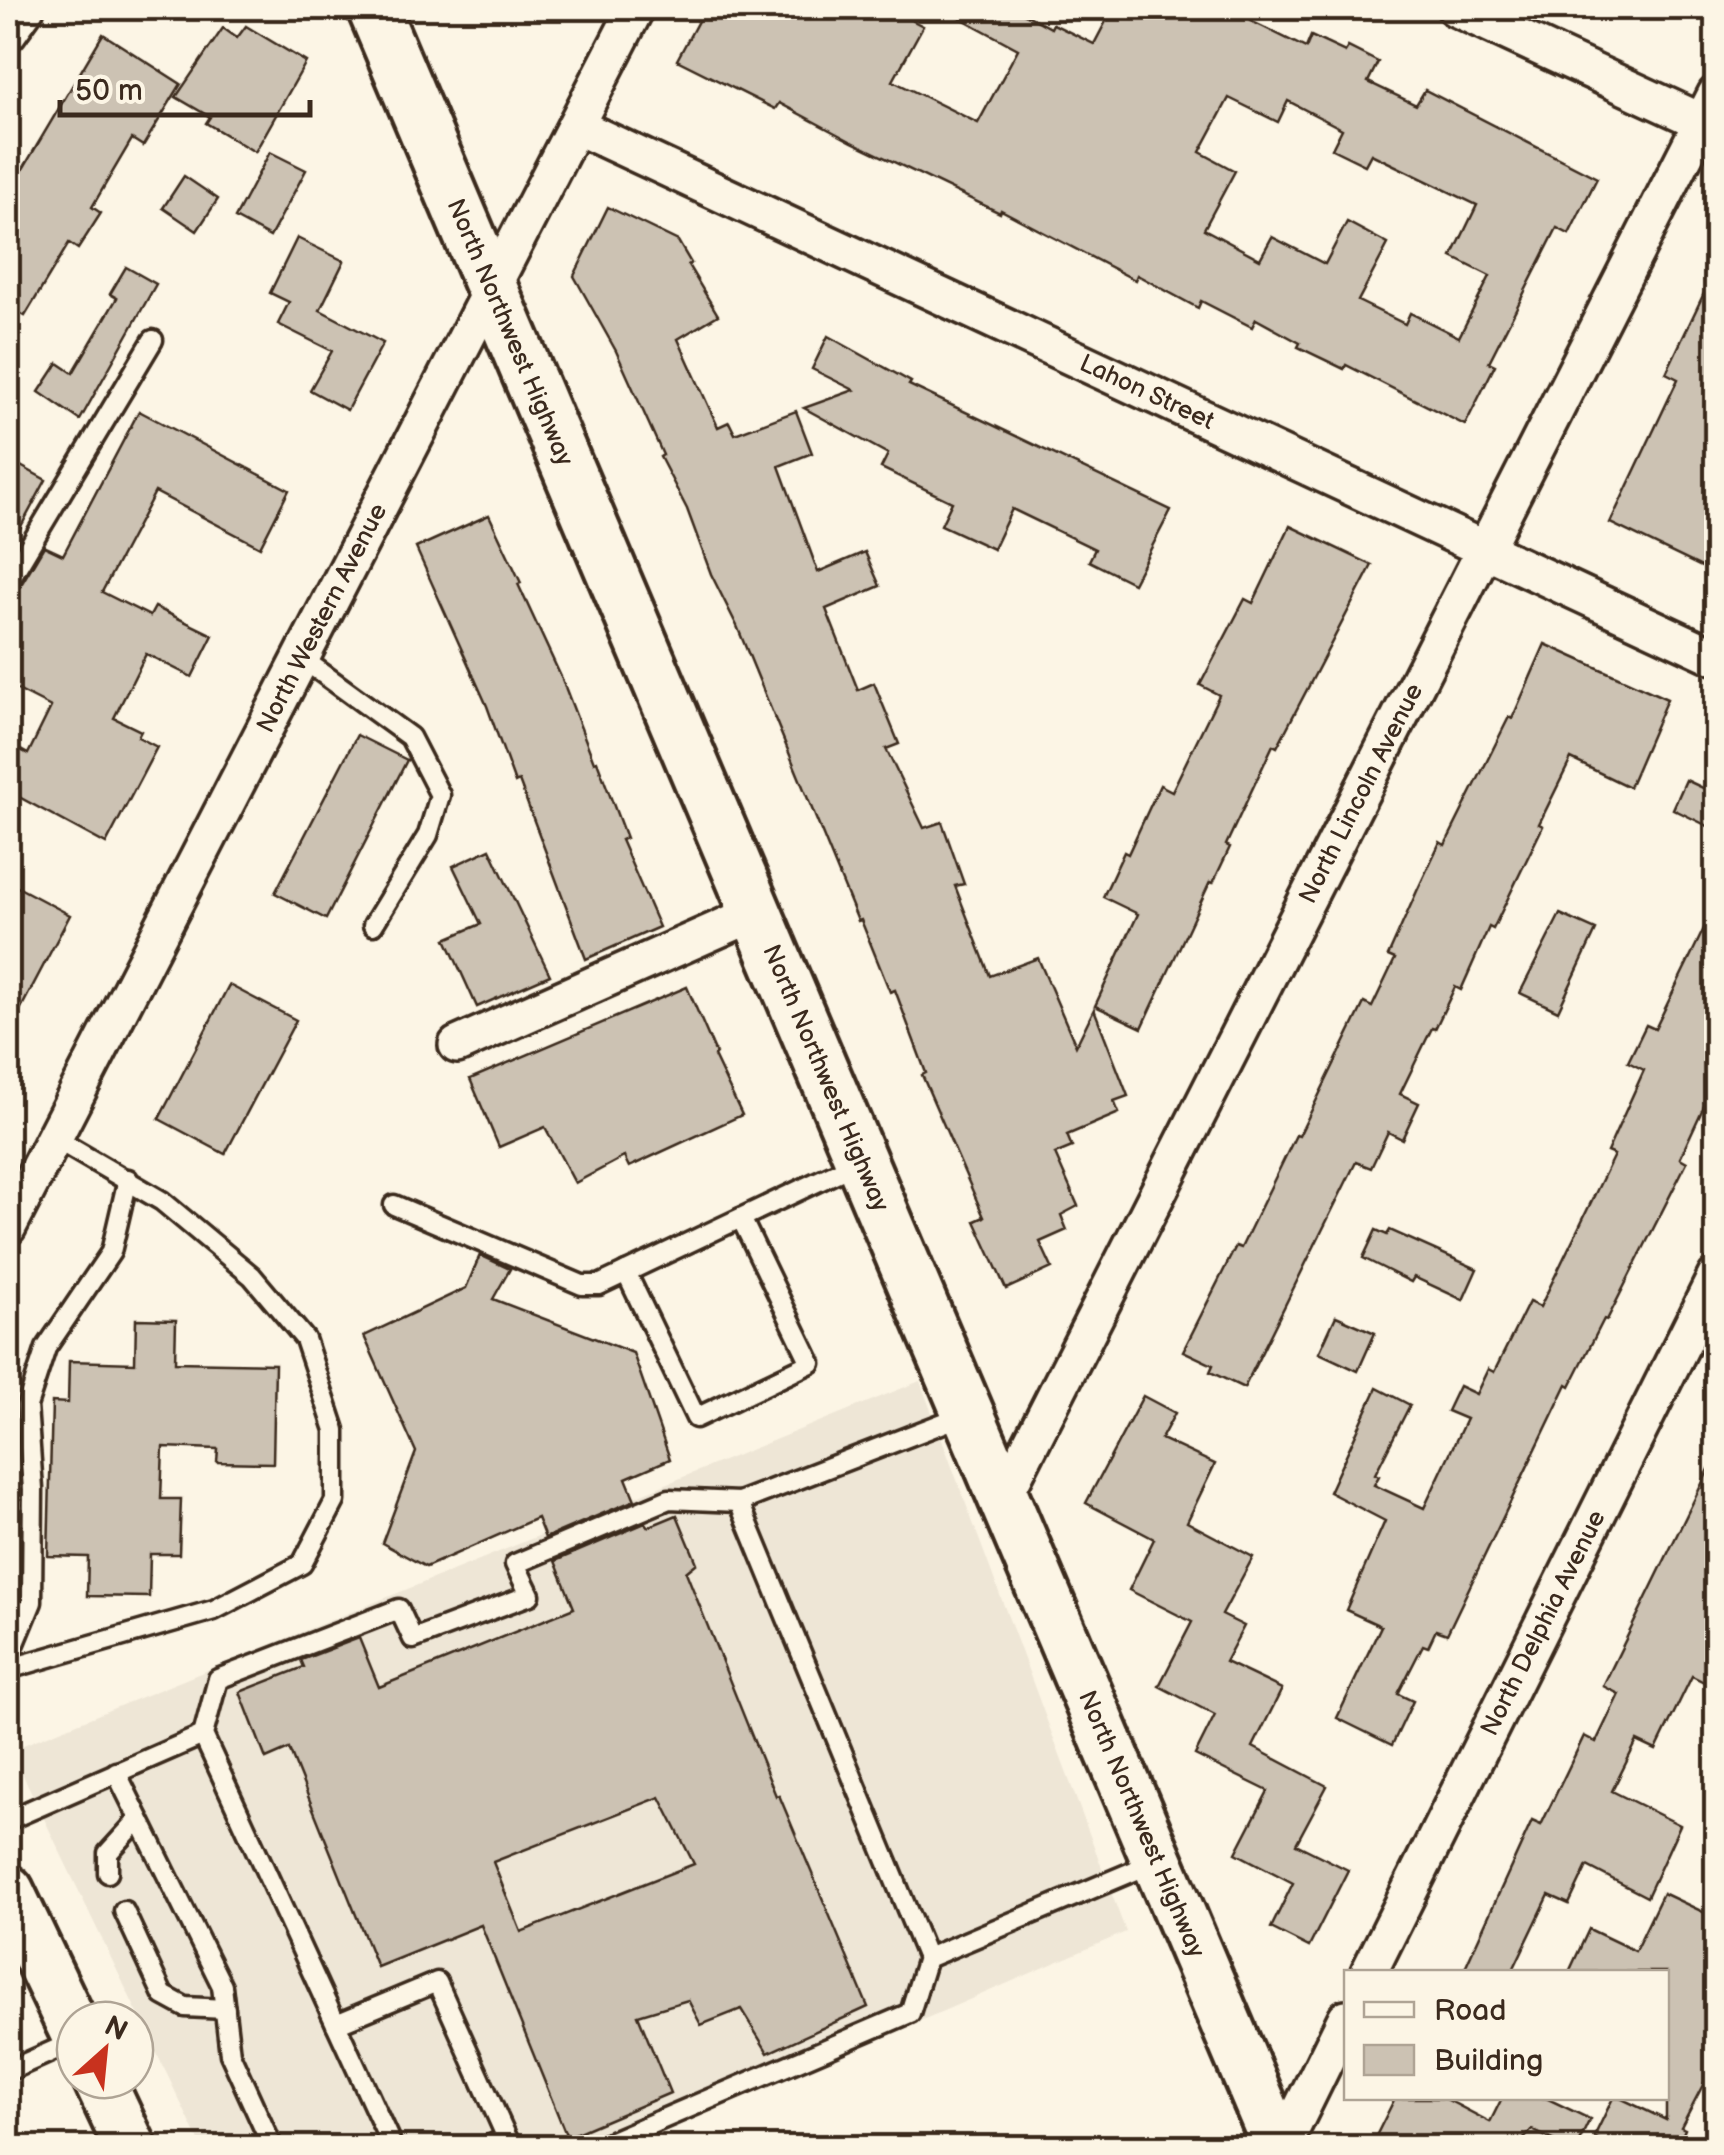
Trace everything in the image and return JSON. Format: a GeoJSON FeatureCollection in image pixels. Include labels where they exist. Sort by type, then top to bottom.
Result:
{"type":"FeatureCollection","features":[{"type":"Feature","properties":{"kind":"main road","name":"North Northwest Highway"},"geometry":{"type":"LineString","coordinates":[[373,8],[1280,2148]]}},
{"type":"Feature","properties":{"kind":"main road"},"geometry":{"type":"LineString","coordinates":[[8,1891],[61,2000]]}},
{"type":"Feature","properties":{"kind":"main road"},"geometry":{"type":"LineString","coordinates":[[108,2100],[131,2148]]}},
{"type":"Feature","properties":{"kind":"street"},"geometry":{"type":"LineString","coordinates":[[8,33],[26,8]]}},
{"type":"Feature","properties":{"kind":"street","name":"North Western Avenue"},"geometry":{"type":"LineString","coordinates":[[8,1227],[636,8]]}},
{"type":"Feature","properties":{"kind":"street"},"geometry":{"type":"LineString","coordinates":[[1455,8],[1709,108]]}},
{"type":"Feature","properties":{"kind":"street","name":"North Lincoln Avenue"},"geometry":{"type":"LineString","coordinates":[[1004,1496],[1709,108]]}},
{"type":"Feature","properties":{"kind":"street","name":"Lahon Street"},"geometry":{"type":"LineString","coordinates":[[576,126],[1716,657]]}},
{"type":"Feature","properties":{"kind":"street"},"geometry":{"type":"LineString","coordinates":[[457,1045],[755,913]]}},
{"type":"Feature","properties":{"kind":"street","name":"North Delphia Avenue"},"geometry":{"type":"LineString","coordinates":[[1370,1970],[1716,1276]]}},
{"type":"Feature","properties":{"kind":"street"},"geometry":{"type":"LineString","coordinates":[[1280,2148],[1344,2022]]}},
{"type":"Feature","properties":{"kind":"lane"},"geometry":{"type":"LineString","coordinates":[[8,582],[153,340]]}},
{"type":"Feature","properties":{"kind":"lane"},"geometry":{"type":"LineString","coordinates":[[300,657],[410,737],[440,796],[428,835],[373,925]]}},
{"type":"Feature","properties":{"kind":"lane"},"geometry":{"type":"LineString","coordinates":[[8,1670],[214,1610],[302,1564],[334,1501],[335,1430],[305,1339],[252,1276],[162,1201],[54,1138]]}},
{"type":"Feature","properties":{"kind":"lane"},"geometry":{"type":"LineString","coordinates":[[394,1205],[582,1285],[599,1285],[860,1162]]}},
{"type":"Feature","properties":{"kind":"lane"},"geometry":{"type":"LineString","coordinates":[[8,1660],[32,1602],[33,1489],[26,1406],[46,1348],[111,1252],[128,1179]]}},
{"type":"Feature","properties":{"kind":"lane"},"geometry":{"type":"LineString","coordinates":[[626,1272],[696,1418],[811,1363],[741,1218]]}},
{"type":"Feature","properties":{"kind":"lane"},"geometry":{"type":"LineString","coordinates":[[393,2148],[203,1735],[218,1679],[399,1608],[413,1640],[530,1595],[515,1564],[668,1499],[739,1502],[967,1414]]}},
{"type":"Feature","properties":{"kind":"lane"},"geometry":{"type":"LineString","coordinates":[[596,2148],[910,2013],[926,1958],[739,1502]]}},
{"type":"Feature","properties":{"kind":"lane"},"geometry":{"type":"LineString","coordinates":[[8,1820],[203,1735]]}},
{"type":"Feature","properties":{"kind":"lane"},"geometry":{"type":"LineString","coordinates":[[116,1772],[222,1986],[230,2054],[272,2148]]}},
{"type":"Feature","properties":{"kind":"lane"},"geometry":{"type":"LineString","coordinates":[[108,1873],[108,1854],[139,1819]]}},
{"type":"Feature","properties":{"kind":"lane"},"geometry":{"type":"LineString","coordinates":[[926,1958],[1158,1861]]}},
{"type":"Feature","properties":{"kind":"lane"},"geometry":{"type":"LineString","coordinates":[[124,1911],[163,1995],[186,2007],[225,2009]]}},
{"type":"Feature","properties":{"kind":"lane"},"geometry":{"type":"LineString","coordinates":[[336,2024],[437,1982],[509,2143],[484,2148]]}},
{"type":"Feature","properties":{"kind":"lane"},"geometry":{"type":"LineString","coordinates":[[8,2071],[55,2050]]}},
{"type":"Feature","properties":{"kind":"shaded area"},"geometry":{"type":"Polygon","coordinates":[[[920,1381],[1126,1932],[628,2147],[202,2147],[155,2049],[155,2000],[131,2000],[11,1750],[920,1381]]]}},
{"type":"Feature","properties":{"kind":"building"},"geometry":{"type":"Polygon","coordinates":[[[705,8],[888,8],[923,26],[893,81],[978,123],[1018,49],[942,8],[1014,8],[1051,28],[1053,24],[1094,44],[1113,8],[1258,8],[1251,21],[1306,48],[1311,36],[1345,52],[1348,47],[1378,62],[1368,82],[1416,105],[1425,90],[1597,178],[1569,234],[1557,228],[1489,362],[1495,365],[1465,425],[1346,365],[1344,369],[1298,347],[1300,343],[1256,319],[1252,327],[1201,301],[1198,308],[1137,275],[1135,280],[1001,210],[1000,213],[852,142],[779,103],[775,109],[677,60],[705,8]],[[1229,98],[1200,152],[1235,171],[1204,229],[1260,259],[1272,237],[1325,264],[1347,222],[1388,244],[1358,301],[1405,324],[1410,313],[1459,337],[1490,276],[1452,257],[1477,205],[1371,154],[1365,165],[1332,149],[1342,129],[1288,101],[1278,122],[1229,98]]]}},
{"type":"Feature","properties":{"kind":"building"},"geometry":{"type":"Polygon","coordinates":[[[246,26],[306,62],[255,152],[206,123],[210,117],[176,97],[223,28],[237,38],[246,26]]]}},
{"type":"Feature","properties":{"kind":"building"},"geometry":{"type":"Polygon","coordinates":[[[103,34],[181,84],[143,146],[132,139],[92,207],[101,213],[78,249],[69,243],[25,316],[8,306],[8,194],[103,34]]]}},
{"type":"Feature","properties":{"kind":"building"},"geometry":{"type":"Polygon","coordinates":[[[270,152],[306,170],[270,237],[235,218],[270,152]]]}},
{"type":"Feature","properties":{"kind":"building"},"geometry":{"type":"Polygon","coordinates":[[[184,176],[218,199],[197,231],[163,208],[184,176]]]}},
{"type":"Feature","properties":{"kind":"building"},"geometry":{"type":"Polygon","coordinates":[[[608,207],[678,241],[718,315],[678,339],[718,427],[729,422],[735,434],[796,411],[812,453],[779,466],[818,572],[865,552],[880,586],[826,609],[858,690],[874,683],[899,744],[886,749],[924,828],[942,822],[964,884],[955,886],[990,976],[1038,958],[1076,1046],[1094,1009],[1128,1096],[1114,1101],[1119,1113],[1067,1135],[1072,1147],[1055,1154],[1078,1206],[1061,1215],[1067,1230],[1040,1242],[1052,1268],[1006,1289],[975,1221],[984,1217],[922,1075],[926,1073],[895,990],[890,992],[861,920],[858,921],[737,626],[711,574],[687,509],[660,457],[663,455],[616,351],[574,276],[608,207]]]}},
{"type":"Feature","properties":{"kind":"building"},"geometry":{"type":"Polygon","coordinates":[[[297,238],[344,261],[320,310],[383,343],[347,410],[310,390],[332,351],[278,324],[289,302],[270,293],[297,238]]]}},
{"type":"Feature","properties":{"kind":"building"},"geometry":{"type":"Polygon","coordinates":[[[126,267],[156,284],[80,420],[39,392],[58,363],[73,373],[117,298],[110,294],[126,267]]]}},
{"type":"Feature","properties":{"kind":"building"},"geometry":{"type":"Polygon","coordinates":[[[1716,268],[1716,574],[1610,523],[1678,379],[1666,373],[1716,268]]]}},
{"type":"Feature","properties":{"kind":"building"},"geometry":{"type":"Polygon","coordinates":[[[828,336],[911,382],[909,385],[1171,510],[1133,583],[1089,561],[1095,549],[1012,509],[993,549],[941,525],[952,502],[881,468],[888,454],[804,408],[854,390],[812,369],[828,336]]]}},
{"type":"Feature","properties":{"kind":"building"},"geometry":{"type":"Polygon","coordinates":[[[139,411],[289,490],[260,547],[155,492],[102,592],[150,616],[155,607],[213,635],[192,677],[146,654],[114,718],[141,731],[138,737],[157,747],[106,844],[8,791],[8,743],[28,754],[51,707],[8,685],[8,594],[19,588],[44,546],[63,555],[139,411]]]}},
{"type":"Feature","properties":{"kind":"building"},"geometry":{"type":"Polygon","coordinates":[[[8,459],[46,480],[8,559],[8,459]]]}},
{"type":"Feature","properties":{"kind":"building"},"geometry":{"type":"Polygon","coordinates":[[[489,515],[562,679],[594,762],[597,761],[626,838],[621,840],[659,927],[586,959],[519,781],[515,783],[487,706],[416,548],[489,515]]]}},
{"type":"Feature","properties":{"kind":"building"},"geometry":{"type":"Polygon","coordinates":[[[1290,526],[1372,565],[1277,747],[1273,745],[1226,845],[1230,847],[1142,1028],[1095,1006],[1138,914],[1103,897],[1160,785],[1172,791],[1219,695],[1200,685],[1245,599],[1253,603],[1290,526]]]}},
{"type":"Feature","properties":{"kind":"building"},"geometry":{"type":"Polygon","coordinates":[[[1545,644],[1667,699],[1629,787],[1571,759],[1493,929],[1489,927],[1461,990],[1455,987],[1400,1094],[1419,1103],[1402,1139],[1388,1132],[1371,1168],[1356,1162],[1244,1388],[1210,1372],[1213,1365],[1183,1351],[1236,1246],[1241,1248],[1364,1003],[1372,1007],[1395,959],[1388,956],[1440,842],[1445,845],[1509,717],[1512,719],[1545,644]]]}},
{"type":"Feature","properties":{"kind":"building"},"geometry":{"type":"Polygon","coordinates":[[[357,735],[407,760],[326,919],[275,893],[357,735]]]}},
{"type":"Feature","properties":{"kind":"building"},"geometry":{"type":"Polygon","coordinates":[[[1686,780],[1716,794],[1716,830],[1673,809],[1686,780]]]}},
{"type":"Feature","properties":{"kind":"building"},"geometry":{"type":"Polygon","coordinates":[[[490,849],[550,975],[477,1007],[446,939],[481,924],[453,866],[490,849]]]}},
{"type":"Feature","properties":{"kind":"building"},"geometry":{"type":"Polygon","coordinates":[[[8,882],[70,915],[8,1033],[8,882]]]}},
{"type":"Feature","properties":{"kind":"building"},"geometry":{"type":"Polygon","coordinates":[[[1716,904],[1716,1080],[1680,1158],[1687,1162],[1607,1320],[1604,1319],[1570,1386],[1567,1384],[1447,1634],[1436,1630],[1428,1647],[1423,1645],[1398,1694],[1413,1701],[1392,1745],[1337,1718],[1381,1626],[1346,1610],[1385,1521],[1329,1492],[1377,1388],[1410,1405],[1375,1474],[1379,1476],[1374,1485],[1424,1508],[1466,1419],[1447,1411],[1459,1386],[1476,1394],[1488,1369],[1494,1372],[1529,1302],[1540,1307],[1614,1155],[1607,1152],[1644,1070],[1628,1062],[1646,1025],[1655,1029],[1716,904]]]}},
{"type":"Feature","properties":{"kind":"building"},"geometry":{"type":"Polygon","coordinates":[[[1560,914],[1596,930],[1558,1011],[1520,993],[1560,914]]]}},
{"type":"Feature","properties":{"kind":"building"},"geometry":{"type":"Polygon","coordinates":[[[229,985],[296,1020],[225,1154],[159,1119],[229,985]]]}},
{"type":"Feature","properties":{"kind":"building"},"geometry":{"type":"Polygon","coordinates":[[[687,987],[742,1115],[629,1167],[624,1157],[575,1183],[545,1127],[499,1147],[470,1079],[687,987]]]}},
{"type":"Feature","properties":{"kind":"building"},"geometry":{"type":"Polygon","coordinates":[[[1376,1230],[1387,1235],[1390,1230],[1477,1269],[1463,1300],[1414,1277],[1411,1282],[1363,1258],[1376,1230]]]}},
{"type":"Feature","properties":{"kind":"building"},"geometry":{"type":"Polygon","coordinates":[[[480,1255],[510,1269],[493,1299],[633,1353],[670,1459],[626,1478],[635,1500],[545,1538],[537,1518],[426,1567],[382,1543],[416,1452],[364,1336],[466,1288],[480,1255]]]}},
{"type":"Feature","properties":{"kind":"building"},"geometry":{"type":"Polygon","coordinates":[[[1336,1316],[1375,1333],[1358,1371],[1319,1353],[1336,1316]]]}},
{"type":"Feature","properties":{"kind":"building"},"geometry":{"type":"Polygon","coordinates":[[[136,1319],[176,1320],[175,1362],[275,1364],[273,1463],[217,1462],[218,1449],[163,1447],[161,1499],[181,1499],[179,1554],[150,1554],[149,1597],[87,1596],[88,1557],[48,1556],[52,1402],[68,1403],[69,1361],[135,1363],[136,1319]]]}},
{"type":"Feature","properties":{"kind":"building"},"geometry":{"type":"Polygon","coordinates":[[[1143,1396],[1175,1413],[1161,1439],[1215,1464],[1187,1522],[1253,1557],[1222,1615],[1244,1626],[1225,1662],[1282,1689],[1253,1747],[1327,1786],[1296,1844],[1348,1870],[1309,1947],[1271,1928],[1293,1883],[1236,1853],[1268,1791],[1195,1755],[1215,1715],[1159,1686],[1192,1622],[1129,1590],[1154,1539],[1086,1503],[1143,1396]]]}},
{"type":"Feature","properties":{"kind":"building"},"geometry":{"type":"Polygon","coordinates":[[[1716,1455],[1716,1688],[1692,1676],[1656,1750],[1637,1741],[1612,1791],[1680,1825],[1647,1897],[1587,1866],[1569,1904],[1549,1895],[1513,1970],[1464,1970],[1532,1821],[1541,1825],[1584,1736],[1596,1742],[1619,1694],[1603,1686],[1716,1455]]]}},
{"type":"Feature","properties":{"kind":"building"},"geometry":{"type":"Polygon","coordinates":[[[677,1515],[697,1563],[686,1572],[776,1796],[779,1795],[868,2007],[768,2053],[741,2009],[701,2025],[688,2000],[638,2015],[670,2093],[567,2137],[481,1925],[377,1967],[289,1749],[266,1759],[240,1692],[304,1667],[301,1660],[359,1638],[379,1687],[574,1608],[555,1561],[645,1523],[648,1527],[677,1515]],[[660,1797],[493,1862],[521,1932],[694,1864],[660,1797]]]}},
{"type":"Feature","properties":{"kind":"building"},"geometry":{"type":"Polygon","coordinates":[[[1663,1893],[1716,1918],[1716,2060],[1681,2127],[1685,2129],[1677,2148],[1615,2148],[1594,2137],[1612,2100],[1624,2100],[1666,2120],[1669,1970],[1570,1970],[1589,1929],[1635,1951],[1663,1893]]]}},
{"type":"Feature","properties":{"kind":"building"},"geometry":{"type":"Polygon","coordinates":[[[1394,2100],[1448,2100],[1490,2122],[1501,2100],[1550,2100],[1590,2119],[1576,2148],[1532,2130],[1523,2140],[1537,2148],[1370,2148],[1394,2100]]]}}]}
